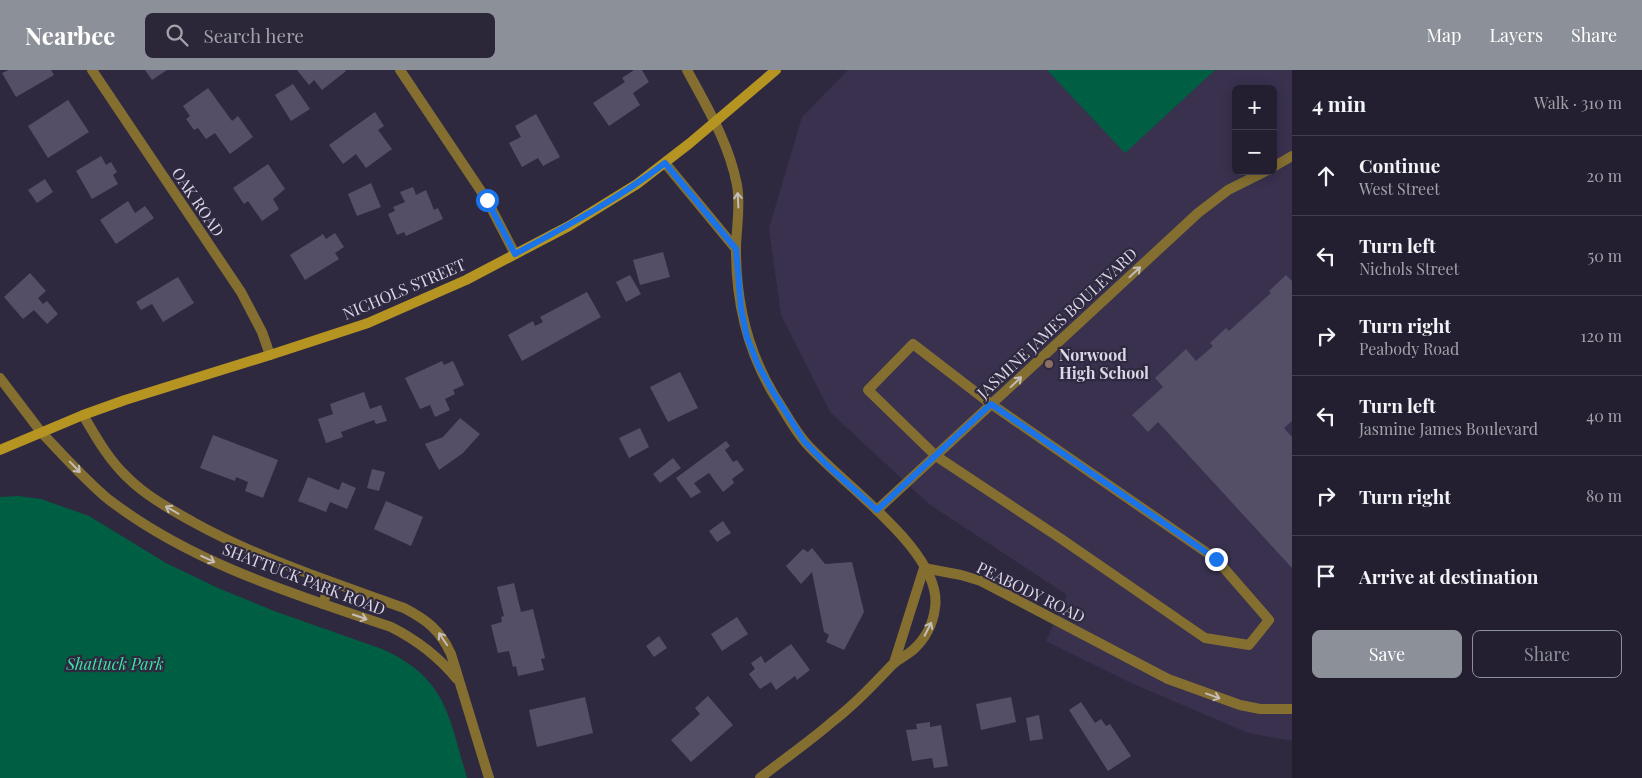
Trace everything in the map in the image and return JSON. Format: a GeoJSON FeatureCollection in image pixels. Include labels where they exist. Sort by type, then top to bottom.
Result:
{"type":"FeatureCollection","features":[{"type":"Feature","properties":{"kind":"main road","name":"NICHOLS STREET"},"geometry":{"type":"LineString","coordinates":[[0,450],[83,415],[368,323],[466,280],[605,205],[637,184],[716,122],[776,70]]}},
{"type":"Feature","properties":{"kind":"street","name":"OAK ROAD"},"geometry":{"type":"LineString","coordinates":[[92,70],[241,292],[262,332],[270,355]]}},
{"type":"Feature","properties":{"kind":"street"},"geometry":{"type":"LineString","coordinates":[[400,70],[487,200],[515,254]]}},
{"type":"Feature","properties":{"kind":"street"},"geometry":{"type":"LineString","coordinates":[[687,70],[716,122],[731,160],[737,187],[739,217],[736,249],[741,309],[747,337],[758,365],[804,441],[904,538],[932,582],[936,597],[935,611],[929,629],[913,650],[894,663],[832,723],[760,778]]}},
{"type":"Feature","properties":{"kind":"street"},"geometry":{"type":"LineString","coordinates":[[1277,165],[1292,156]]}},
{"type":"Feature","properties":{"kind":"street"},"geometry":{"type":"LineString","coordinates":[[665,163],[736,249]]}},
{"type":"Feature","properties":{"kind":"street","name":"JASMINE JAMES BOULEVARD"},"geometry":{"type":"LineString","coordinates":[[877,510],[1213,200],[1258,175]]}},
{"type":"Feature","properties":{"kind":"street"},"geometry":{"type":"LineString","coordinates":[[913,344],[991,404],[1216,559],[1269,620],[1249,645],[1205,638],[1060,538],[936,456],[868,390],[913,344]]}},
{"type":"Feature","properties":{"kind":"street","name":"SHATTUCK PARK ROAD"},"geometry":{"type":"LineString","coordinates":[[0,378],[41,432],[87,480],[129,514],[200,555],[227,568],[281,590],[390,627],[409,636],[446,665],[460,684]]}},
{"type":"Feature","properties":{"kind":"street","name":"SHATTUCK PARK ROAD"},"geometry":{"type":"LineString","coordinates":[[83,415],[111,460],[127,478],[162,504],[211,532],[269,559],[404,608],[422,617],[444,639],[451,654],[489,778]]}},
{"type":"Feature","properties":{"kind":"street"},"geometry":{"type":"LineString","coordinates":[[894,663],[924,568]]}},
{"type":"Feature","properties":{"kind":"street","name":"PEABODY ROAD"},"geometry":{"type":"LineString","coordinates":[[924,568],[961,574],[981,582],[1168,679],[1240,705],[1260,709],[1292,709]]}},
{"type":"Feature","properties":{"kind":"street"},"geometry":{"type":"LineString","coordinates":[[323,604],[330,582]]}},
{"type":"Feature","properties":{"kind":"shaded area","name":"Norwood High School"},"geometry":{"type":"Polygon","coordinates":[[[848,70],[1292,70],[1292,741],[1248,733],[1131,683],[1046,641],[1067,595],[929,504],[830,412],[781,315],[769,228],[802,117],[848,70]]]}},
{"type":"Feature","properties":{"kind":"green space"},"geometry":{"type":"Polygon","coordinates":[[[1047,70],[1215,70],[1125,153],[1047,70]]]}},
{"type":"Feature","properties":{"kind":"green space","name":"Shattuck Park"},"geometry":{"type":"Polygon","coordinates":[[[18,496],[41,499],[89,516],[166,563],[218,588],[274,611],[382,649],[404,660],[433,686],[442,702],[455,736],[467,778],[0,778],[0,497],[18,496]]]}},
{"type":"Feature","properties":{"kind":"building"},"geometry":{"type":"Polygon","coordinates":[[[9,70],[51,70],[54,75],[16,97],[2,73],[9,70]]]}},
{"type":"Feature","properties":{"kind":"building"},"geometry":{"type":"Polygon","coordinates":[[[145,70],[167,70],[152,80],[145,70]]]}},
{"type":"Feature","properties":{"kind":"building"},"geometry":{"type":"Polygon","coordinates":[[[297,70],[346,71],[322,90],[314,80],[309,85],[297,70]]]}},
{"type":"Feature","properties":{"kind":"building"},"geometry":{"type":"Polygon","coordinates":[[[634,70],[642,70],[649,82],[633,93],[640,105],[609,126],[593,103],[625,82],[622,78],[634,70]]]}},
{"type":"Feature","properties":{"kind":"building"},"geometry":{"type":"Polygon","coordinates":[[[293,84],[310,109],[291,121],[275,95],[293,84]]]}},
{"type":"Feature","properties":{"kind":"building"},"geometry":{"type":"Polygon","coordinates":[[[208,88],[232,121],[238,116],[253,137],[230,154],[215,133],[206,139],[198,128],[194,130],[186,119],[190,116],[183,106],[208,88]]]}},
{"type":"Feature","properties":{"kind":"building"},"geometry":{"type":"Polygon","coordinates":[[[68,100],[89,132],[48,158],[28,126],[68,100]]]}},
{"type":"Feature","properties":{"kind":"building"},"geometry":{"type":"Polygon","coordinates":[[[375,112],[384,126],[378,130],[392,149],[366,168],[356,154],[343,164],[329,145],[375,112]]]}},
{"type":"Feature","properties":{"kind":"building"},"geometry":{"type":"Polygon","coordinates":[[[536,114],[560,157],[543,166],[538,158],[522,167],[509,143],[521,137],[515,126],[536,114]]]}},
{"type":"Feature","properties":{"kind":"building"},"geometry":{"type":"Polygon","coordinates":[[[101,156],[106,165],[111,162],[117,172],[113,175],[118,184],[92,199],[76,171],[101,156]]]}},
{"type":"Feature","properties":{"kind":"building"},"geometry":{"type":"Polygon","coordinates":[[[268,164],[285,189],[273,199],[279,209],[262,221],[248,201],[244,204],[233,188],[268,164]]]}},
{"type":"Feature","properties":{"kind":"building"},"geometry":{"type":"Polygon","coordinates":[[[45,179],[53,192],[37,203],[28,190],[45,179]]]}},
{"type":"Feature","properties":{"kind":"building"},"geometry":{"type":"Polygon","coordinates":[[[371,183],[381,207],[357,216],[348,194],[371,183]]]}},
{"type":"Feature","properties":{"kind":"building"},"geometry":{"type":"Polygon","coordinates":[[[413,187],[416,195],[426,190],[434,210],[438,208],[443,219],[406,236],[404,232],[397,235],[388,214],[395,211],[393,207],[405,202],[400,192],[413,187]]]}},
{"type":"Feature","properties":{"kind":"building"},"geometry":{"type":"Polygon","coordinates":[[[128,201],[135,213],[145,206],[154,218],[116,244],[100,220],[128,201]]]}},
{"type":"Feature","properties":{"kind":"building"},"geometry":{"type":"Polygon","coordinates":[[[335,233],[344,247],[335,253],[339,259],[305,280],[290,255],[323,234],[326,239],[335,233]]]}},
{"type":"Feature","properties":{"kind":"building"},"geometry":{"type":"Polygon","coordinates":[[[663,252],[670,277],[640,285],[633,260],[663,252]]]}},
{"type":"Feature","properties":{"kind":"building"},"geometry":{"type":"Polygon","coordinates":[[[30,273],[46,291],[38,298],[43,304],[47,301],[58,314],[47,324],[34,310],[23,319],[4,297],[30,273]]]}},
{"type":"Feature","properties":{"kind":"building"},"geometry":{"type":"Polygon","coordinates":[[[630,275],[641,294],[626,302],[616,282],[630,275]]]}},
{"type":"Feature","properties":{"kind":"building","name":"Norwood High School"},"geometry":{"type":"Polygon","coordinates":[[[1286,275],[1292,281],[1292,421],[1284,428],[1292,437],[1292,568],[1158,422],[1148,432],[1132,415],[1163,387],[1155,378],[1186,349],[1196,361],[1213,346],[1210,343],[1226,328],[1229,331],[1271,293],[1269,291],[1286,275]]]}},
{"type":"Feature","properties":{"kind":"building"},"geometry":{"type":"Polygon","coordinates":[[[178,277],[194,303],[163,322],[152,304],[141,310],[136,302],[178,277]]]}},
{"type":"Feature","properties":{"kind":"building"},"geometry":{"type":"Polygon","coordinates":[[[587,292],[601,317],[522,361],[508,335],[533,321],[535,326],[543,322],[540,317],[587,292]]]}},
{"type":"Feature","properties":{"kind":"building"},"geometry":{"type":"Polygon","coordinates":[[[442,361],[444,365],[453,361],[464,385],[453,390],[455,394],[445,399],[450,410],[435,417],[430,405],[420,409],[405,378],[442,361]]]}},
{"type":"Feature","properties":{"kind":"building"},"geometry":{"type":"Polygon","coordinates":[[[680,372],[698,408],[668,422],[650,387],[680,372]]]}},
{"type":"Feature","properties":{"kind":"building"},"geometry":{"type":"Polygon","coordinates":[[[364,392],[370,409],[381,405],[387,421],[376,424],[374,420],[341,432],[343,437],[326,443],[318,419],[333,414],[330,404],[364,392]]]}},
{"type":"Feature","properties":{"kind":"building"},"geometry":{"type":"Polygon","coordinates":[[[460,418],[480,434],[463,453],[439,470],[425,444],[443,437],[460,418]]]}},
{"type":"Feature","properties":{"kind":"building"},"geometry":{"type":"Polygon","coordinates":[[[640,428],[649,447],[629,458],[619,438],[640,428]]]}},
{"type":"Feature","properties":{"kind":"building"},"geometry":{"type":"Polygon","coordinates":[[[213,435],[278,460],[263,498],[245,491],[248,482],[236,477],[235,481],[200,468],[213,435]]]}},
{"type":"Feature","properties":{"kind":"building"},"geometry":{"type":"Polygon","coordinates":[[[726,441],[730,446],[725,450],[733,462],[737,460],[744,470],[732,479],[734,483],[723,492],[709,473],[694,483],[701,492],[691,498],[676,478],[726,441]]]}},
{"type":"Feature","properties":{"kind":"building"},"geometry":{"type":"Polygon","coordinates":[[[673,458],[681,468],[660,483],[653,474],[673,458]]]}},
{"type":"Feature","properties":{"kind":"building"},"geometry":{"type":"Polygon","coordinates":[[[372,469],[385,472],[379,491],[367,488],[372,469]]]}},
{"type":"Feature","properties":{"kind":"building"},"geometry":{"type":"Polygon","coordinates":[[[308,477],[339,490],[342,482],[356,488],[347,509],[330,502],[326,512],[298,501],[308,477]]]}},
{"type":"Feature","properties":{"kind":"building"},"geometry":{"type":"Polygon","coordinates":[[[386,501],[423,517],[411,546],[374,529],[386,501]]]}},
{"type":"Feature","properties":{"kind":"building"},"geometry":{"type":"Polygon","coordinates":[[[723,521],[731,533],[717,542],[709,531],[723,521]]]}},
{"type":"Feature","properties":{"kind":"building"},"geometry":{"type":"Polygon","coordinates":[[[812,548],[825,564],[852,562],[864,612],[844,650],[826,642],[829,635],[824,632],[812,572],[801,584],[786,566],[803,549],[808,552],[812,548]]]}},
{"type":"Feature","properties":{"kind":"building"},"geometry":{"type":"Polygon","coordinates":[[[514,583],[521,612],[533,609],[545,658],[541,659],[544,670],[518,676],[516,666],[513,667],[509,651],[498,653],[491,625],[502,622],[501,617],[504,616],[497,587],[514,583]]]}},
{"type":"Feature","properties":{"kind":"building"},"geometry":{"type":"Polygon","coordinates":[[[737,617],[748,634],[722,651],[711,634],[737,617]]]}},
{"type":"Feature","properties":{"kind":"building"},"geometry":{"type":"Polygon","coordinates":[[[659,636],[667,648],[654,657],[646,646],[659,636]]]}},
{"type":"Feature","properties":{"kind":"building"},"geometry":{"type":"Polygon","coordinates":[[[791,644],[810,670],[797,680],[795,676],[776,690],[771,682],[760,689],[749,674],[755,669],[751,663],[761,656],[765,663],[791,644]]]}},
{"type":"Feature","properties":{"kind":"building"},"geometry":{"type":"Polygon","coordinates":[[[708,696],[733,725],[691,762],[671,740],[700,714],[695,708],[708,696]]]}},
{"type":"Feature","properties":{"kind":"building"},"geometry":{"type":"Polygon","coordinates":[[[585,697],[593,733],[537,747],[529,710],[585,697]]]}},
{"type":"Feature","properties":{"kind":"building"},"geometry":{"type":"Polygon","coordinates":[[[1011,697],[1016,722],[981,730],[976,704],[1011,697]]]}},
{"type":"Feature","properties":{"kind":"building"},"geometry":{"type":"Polygon","coordinates":[[[1081,702],[1095,723],[1101,719],[1106,726],[1110,724],[1131,756],[1108,771],[1069,710],[1081,702]]]}},
{"type":"Feature","properties":{"kind":"building"},"geometry":{"type":"Polygon","coordinates":[[[1039,715],[1043,739],[1030,741],[1026,718],[1039,715]]]}},
{"type":"Feature","properties":{"kind":"building"},"geometry":{"type":"Polygon","coordinates":[[[930,722],[930,727],[941,725],[948,766],[934,768],[932,758],[912,761],[906,730],[917,729],[916,724],[930,722]]]}},
{"type":"Feature","properties":{"kind":"place","name":"Norwood High School"},"geometry":{"type":"Point","coordinates":[1049,364]}},
{"type":"Feature","properties":{"kind":"route"},"geometry":{"type":"LineString","coordinates":[[487,200],[515,254],[605,205],[665,163],[736,249],[741,309],[747,337],[758,365],[773,392],[804,441],[827,465],[877,510],[991,404],[1216,559]]}}]}
